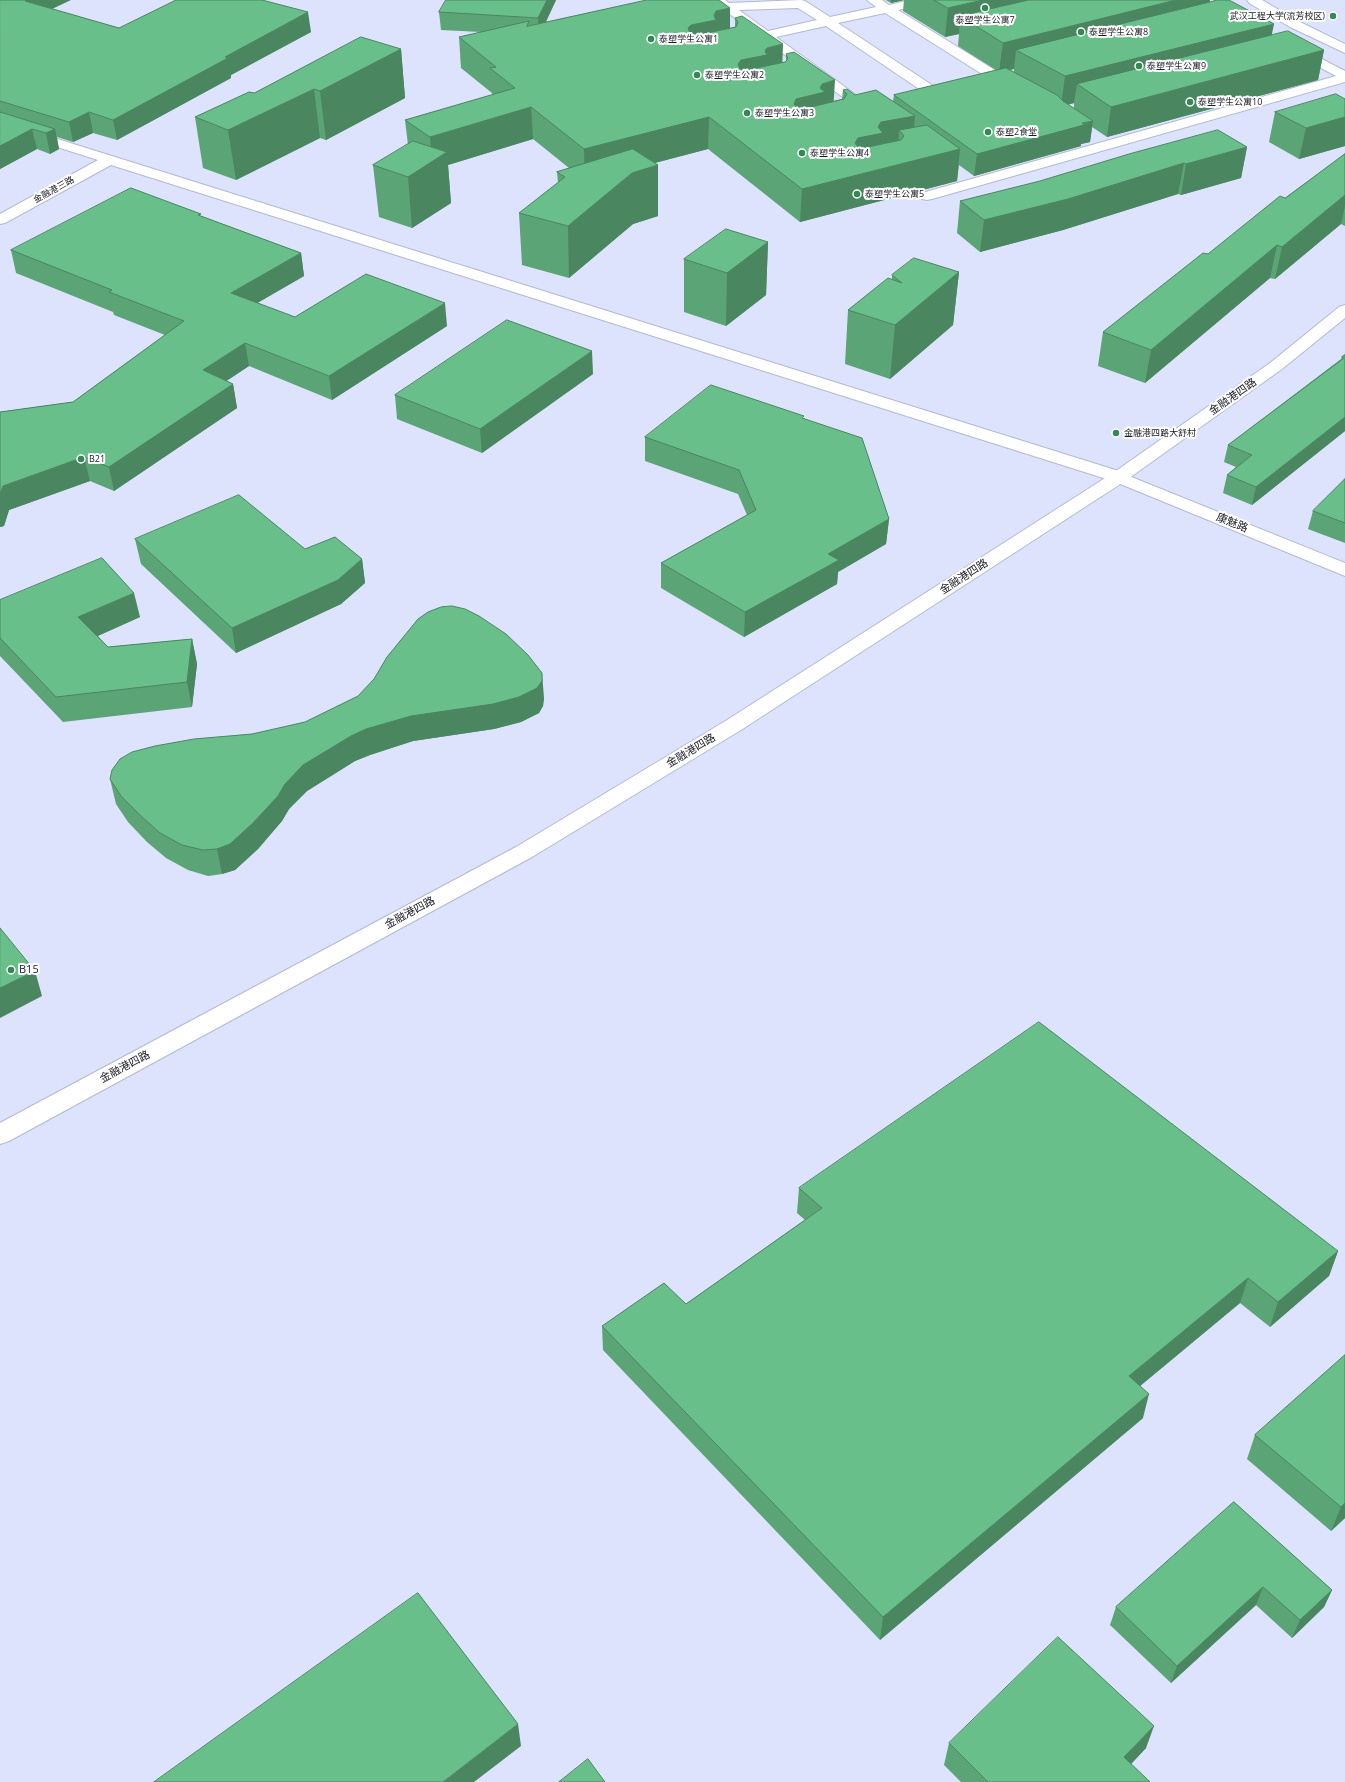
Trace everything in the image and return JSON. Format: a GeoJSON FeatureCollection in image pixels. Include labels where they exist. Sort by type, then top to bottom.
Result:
{"type":"FeatureCollection","features":[{"type":"Feature","properties":{"kind":"street"},"geometry":{"type":"LineString","coordinates":[[873,0],[942,44],[1024,93]]}},
{"type":"Feature","properties":{"kind":"street"},"geometry":{"type":"LineString","coordinates":[[749,40],[927,0]]}},
{"type":"Feature","properties":{"kind":"street"},"geometry":{"type":"LineString","coordinates":[[1253,0],[1294,24],[1345,49]]}},
{"type":"Feature","properties":{"kind":"street"},"geometry":{"type":"LineString","coordinates":[[717,3],[801,2],[828,22],[942,92],[916,98]]}},
{"type":"Feature","properties":{"kind":"street"},"geometry":{"type":"LineString","coordinates":[[717,3],[817,72],[878,111],[856,113]]}},
{"type":"Feature","properties":{"kind":"street"},"geometry":{"type":"LineString","coordinates":[[942,44],[957,40]]}},
{"type":"Feature","properties":{"kind":"street"},"geometry":{"type":"LineString","coordinates":[[1283,49],[1298,51],[1345,77]]}},
{"type":"Feature","properties":{"kind":"street"},"geometry":{"type":"LineString","coordinates":[[802,76],[817,72]]}},
{"type":"Feature","properties":{"kind":"street"},"geometry":{"type":"LineString","coordinates":[[983,82],[1014,75]]}},
{"type":"Feature","properties":{"kind":"street"},"geometry":{"type":"LineString","coordinates":[[927,196],[1106,145],[1133,139],[1345,77]]}},
{"type":"Feature","properties":{"kind":"street","name":"康魅路"},"geometry":{"type":"LineString","coordinates":[[0,125],[1119,477],[1345,570]]}},
{"type":"Feature","properties":{"kind":"street"},"geometry":{"type":"LineString","coordinates":[[1094,137],[1106,145]]}},
{"type":"Feature","properties":{"kind":"street","name":"金融港三路"},"geometry":{"type":"LineString","coordinates":[[0,220],[109,160]]}},
{"type":"Feature","properties":{"kind":"street"},"geometry":{"type":"LineString","coordinates":[[961,175],[972,183]]}},
{"type":"Feature","properties":{"kind":"street","name":"金融港四路"},"geometry":{"type":"LineString","coordinates":[[0,1134],[524,852],[734,725],[1119,477],[1276,366],[1345,310]]}},
{"type":"Feature","properties":{"kind":"building"},"geometry":{"type":"Polygon","coordinates":[[[0,0],[27,0],[25,1],[119,28],[176,0],[262,0],[308,12],[225,57],[228,58],[113,120],[89,112],[69,122],[0,101],[0,0]]]}},
{"type":"Feature","properties":{"kind":"building"},"geometry":{"type":"Polygon","coordinates":[[[446,0],[547,0],[538,18],[439,12],[446,0]]]}},
{"type":"Feature","properties":{"kind":"building"},"geometry":{"type":"Polygon","coordinates":[[[647,0],[719,0],[730,8],[716,11],[714,15],[716,20],[691,25],[688,28],[690,33],[697,35],[736,27],[738,22],[735,18],[742,16],[783,44],[767,48],[765,51],[767,55],[741,60],[738,64],[740,69],[747,70],[785,62],[788,59],[786,54],[794,52],[835,80],[822,84],[820,88],[825,92],[796,99],[794,104],[797,108],[803,109],[844,99],[847,94],[843,90],[847,89],[855,95],[876,90],[915,116],[881,122],[878,127],[883,133],[858,138],[855,143],[858,147],[863,148],[901,140],[904,136],[899,130],[927,125],[960,149],[802,189],[709,117],[584,149],[531,107],[430,137],[405,120],[515,88],[490,68],[496,67],[459,37],[529,21],[527,26],[647,0]]]}},
{"type":"Feature","properties":{"kind":"building"},"geometry":{"type":"Polygon","coordinates":[[[934,0],[983,0],[948,8],[934,0]]]}},
{"type":"Feature","properties":{"kind":"building"},"geometry":{"type":"Polygon","coordinates":[[[1029,0],[1176,0],[1003,43],[960,16],[1029,0]]]}},
{"type":"Feature","properties":{"kind":"building"},"geometry":{"type":"Polygon","coordinates":[[[1218,0],[1229,0],[1274,24],[1065,76],[1016,50],[1218,0]]]}},
{"type":"Feature","properties":{"kind":"building"},"geometry":{"type":"Polygon","coordinates":[[[1288,31],[1324,50],[1111,107],[1077,84],[1288,31]]]}},
{"type":"Feature","properties":{"kind":"building"},"geometry":{"type":"Polygon","coordinates":[[[361,37],[401,49],[320,91],[314,89],[228,130],[195,117],[249,92],[254,93],[361,37]]]}},
{"type":"Feature","properties":{"kind":"building"},"geometry":{"type":"Polygon","coordinates":[[[1006,68],[1057,95],[1063,101],[1093,121],[1082,123],[1084,125],[977,154],[894,95],[1006,68]]]}},
{"type":"Feature","properties":{"kind":"building"},"geometry":{"type":"Polygon","coordinates":[[[1336,94],[1345,99],[1345,117],[1306,128],[1275,112],[1336,94]]]}},
{"type":"Feature","properties":{"kind":"building"},"geometry":{"type":"Polygon","coordinates":[[[0,112],[55,129],[46,133],[32,129],[0,146],[0,112]]]}},
{"type":"Feature","properties":{"kind":"building"},"geometry":{"type":"Polygon","coordinates":[[[1218,130],[1247,147],[1186,164],[1184,163],[1068,199],[984,220],[960,201],[1040,181],[1129,154],[1218,130]]]}},
{"type":"Feature","properties":{"kind":"building"},"geometry":{"type":"Polygon","coordinates":[[[413,141],[447,152],[408,177],[373,165],[413,141]]]}},
{"type":"Feature","properties":{"kind":"building"},"geometry":{"type":"Polygon","coordinates":[[[633,149],[658,165],[632,173],[568,226],[519,213],[565,177],[557,172],[633,149]]]}},
{"type":"Feature","properties":{"kind":"building"},"geometry":{"type":"Polygon","coordinates":[[[1345,154],[1345,195],[1282,247],[1277,245],[1151,350],[1103,332],[1203,253],[1208,254],[1280,196],[1285,198],[1345,154]]]}},
{"type":"Feature","properties":{"kind":"building"},"geometry":{"type":"Polygon","coordinates":[[[131,188],[201,214],[198,215],[301,253],[231,293],[295,317],[366,274],[445,303],[329,376],[245,343],[203,370],[233,384],[109,467],[84,457],[3,486],[0,494],[0,412],[73,402],[184,321],[109,292],[112,290],[11,250],[131,188]]]}},
{"type":"Feature","properties":{"kind":"building"},"geometry":{"type":"Polygon","coordinates":[[[726,229],[768,242],[727,273],[684,259],[726,229]]]}},
{"type":"Feature","properties":{"kind":"building"},"geometry":{"type":"Polygon","coordinates":[[[914,258],[959,272],[895,325],[848,310],[888,278],[902,283],[892,275],[914,258]]]}},
{"type":"Feature","properties":{"kind":"building"},"geometry":{"type":"Polygon","coordinates":[[[507,320],[592,351],[480,429],[395,395],[507,320]]]}},
{"type":"Feature","properties":{"kind":"building"},"geometry":{"type":"Polygon","coordinates":[[[1345,355],[1345,417],[1256,487],[1227,475],[1252,455],[1228,445],[1344,358],[1342,357],[1345,355]]]}},
{"type":"Feature","properties":{"kind":"building"},"geometry":{"type":"Polygon","coordinates":[[[711,385],[804,416],[802,418],[862,438],[889,519],[828,554],[839,560],[745,612],[661,563],[756,510],[739,470],[645,437],[711,385]]]}},
{"type":"Feature","properties":{"kind":"building"},"geometry":{"type":"Polygon","coordinates":[[[1345,479],[1345,523],[1313,511],[1345,479]]]}},
{"type":"Feature","properties":{"kind":"building"},"geometry":{"type":"Polygon","coordinates":[[[239,495],[305,549],[335,537],[362,559],[338,580],[232,628],[135,539],[239,495]]]}},
{"type":"Feature","properties":{"kind":"building"},"geometry":{"type":"Polygon","coordinates":[[[102,558],[134,593],[78,617],[108,647],[192,639],[187,682],[56,697],[0,638],[0,600],[102,558]]]}},
{"type":"Feature","properties":{"kind":"building"},"geometry":{"type":"Polygon","coordinates":[[[452,606],[465,609],[479,616],[506,634],[528,655],[542,673],[542,681],[537,688],[519,697],[493,704],[411,716],[366,729],[351,736],[303,765],[285,784],[278,796],[253,823],[230,844],[217,849],[203,850],[182,845],[160,833],[121,796],[110,779],[112,770],[120,759],[132,752],[194,739],[252,734],[305,722],[358,696],[374,679],[387,657],[418,619],[428,612],[441,607],[452,606]]]}},
{"type":"Feature","properties":{"kind":"building"},"geometry":{"type":"Polygon","coordinates":[[[0,928],[35,971],[0,988],[0,928]]]}},
{"type":"Feature","properties":{"kind":"building"},"geometry":{"type":"Polygon","coordinates":[[[1039,1022],[1338,1251],[1278,1302],[1248,1278],[1129,1376],[1149,1394],[883,1617],[602,1326],[664,1283],[686,1304],[822,1208],[799,1188],[1039,1022]]]}},
{"type":"Feature","properties":{"kind":"building"},"geometry":{"type":"Polygon","coordinates":[[[1345,1355],[1345,1503],[1341,1507],[1255,1435],[1345,1355]]]}},
{"type":"Feature","properties":{"kind":"building"},"geometry":{"type":"Polygon","coordinates":[[[1234,1502],[1332,1590],[1300,1620],[1263,1587],[1177,1666],[1116,1607],[1234,1502]]]}},
{"type":"Feature","properties":{"kind":"building"},"geometry":{"type":"Polygon","coordinates":[[[418,1593],[518,1724],[443,1782],[154,1782],[418,1593]]]}},
{"type":"Feature","properties":{"kind":"building"},"geometry":{"type":"Polygon","coordinates":[[[1058,1637],[1154,1726],[1124,1757],[1150,1782],[988,1782],[949,1743],[1058,1637]]]}},
{"type":"Feature","properties":{"kind":"building"},"geometry":{"type":"Polygon","coordinates":[[[588,1759],[605,1782],[559,1782],[588,1759]]]}},
{"type":"Feature","properties":{"kind":"place","name":"泰塑学生公寓7"},"geometry":{"type":"Point","coordinates":[985,8]}},
{"type":"Feature","properties":{"kind":"place","name":"武汉工程大学(流芳校区)"},"geometry":{"type":"Point","coordinates":[1333,16]}},
{"type":"Feature","properties":{"kind":"place","name":"泰塑学生公寓8"},"geometry":{"type":"Point","coordinates":[1081,32]}},
{"type":"Feature","properties":{"kind":"place","name":"泰塑学生公寓1"},"geometry":{"type":"Point","coordinates":[651,39]}},
{"type":"Feature","properties":{"kind":"place","name":"泰塑学生公寓9"},"geometry":{"type":"Point","coordinates":[1139,66]}},
{"type":"Feature","properties":{"kind":"place","name":"泰塑学生公寓2"},"geometry":{"type":"Point","coordinates":[697,75]}},
{"type":"Feature","properties":{"kind":"place","name":"泰塑学生公寓10"},"geometry":{"type":"Point","coordinates":[1190,102]}},
{"type":"Feature","properties":{"kind":"place","name":"泰塑学生公寓3"},"geometry":{"type":"Point","coordinates":[747,113]}},
{"type":"Feature","properties":{"kind":"place","name":"泰塑2食堂"},"geometry":{"type":"Point","coordinates":[988,132]}},
{"type":"Feature","properties":{"kind":"place","name":"泰塑学生公寓4"},"geometry":{"type":"Point","coordinates":[802,153]}},
{"type":"Feature","properties":{"kind":"place","name":"泰塑学生公寓5"},"geometry":{"type":"Point","coordinates":[857,194]}},
{"type":"Feature","properties":{"kind":"place","name":"金融港四路大舒村"},"geometry":{"type":"Point","coordinates":[1116,433]}},
{"type":"Feature","properties":{"kind":"place","name":"B21"},"geometry":{"type":"Point","coordinates":[81,459]}},
{"type":"Feature","properties":{"kind":"place","name":"B15"},"geometry":{"type":"Point","coordinates":[11,970]}}]}
